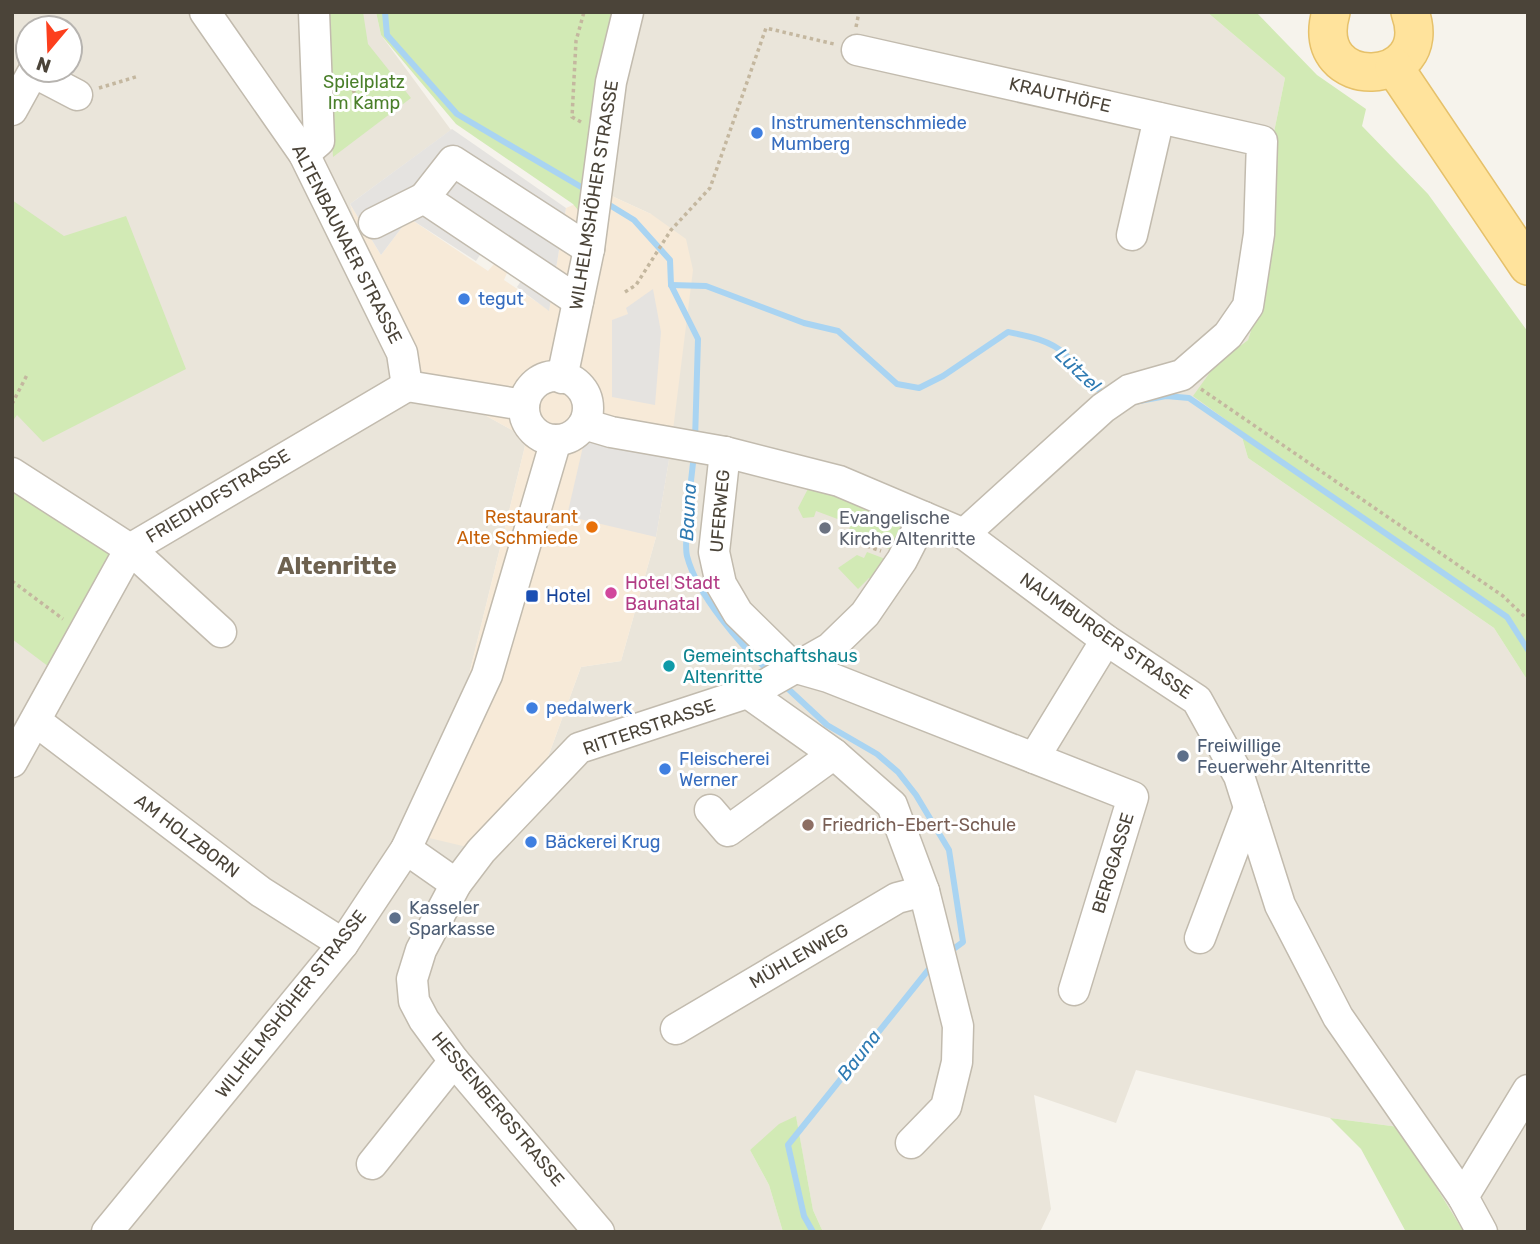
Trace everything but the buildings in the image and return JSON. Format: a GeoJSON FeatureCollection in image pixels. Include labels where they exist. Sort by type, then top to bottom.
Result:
{"type":"FeatureCollection","features":[{"type":"Feature","properties":{"kind":"main road"},"geometry":{"type":"LineString","coordinates":[[1332,12],[1328,39],[1342,63],[1368,74],[1394,67],[1405,57],[1412,44],[1414,29],[1410,12]]}},
{"type":"Feature","properties":{"kind":"main road"},"geometry":{"type":"LineString","coordinates":[[1394,67],[1528,266]]}},
{"type":"Feature","properties":{"kind":"street","name":"ALTENBAUNAER STRASSE"},"geometry":{"type":"LineString","coordinates":[[205,12],[304,154],[402,353],[407,386]]}},
{"type":"Feature","properties":{"kind":"street"},"geometry":{"type":"LineString","coordinates":[[304,154],[319,141],[314,12]]}},
{"type":"Feature","properties":{"kind":"street","name":"WILHELMSHÖHER STRASSE"},"geometry":{"type":"LineString","coordinates":[[562,378],[591,238],[611,82],[628,12]]}},
{"type":"Feature","properties":{"kind":"street","name":"KRAUTHÖFE"},"geometry":{"type":"LineString","coordinates":[[857,50],[1262,141],[1259,234],[1248,306],[1228,335],[1182,375]]}},
{"type":"Feature","properties":{"kind":"street"},"geometry":{"type":"LineString","coordinates":[[12,110],[33,72],[77,95]]}},
{"type":"Feature","properties":{"kind":"street"},"geometry":{"type":"LineString","coordinates":[[1132,235],[1159,118]]}},
{"type":"Feature","properties":{"kind":"street"},"geometry":{"type":"LineString","coordinates":[[374,222],[424,198],[453,161],[591,238]]}},
{"type":"Feature","properties":{"kind":"street"},"geometry":{"type":"LineString","coordinates":[[424,198],[578,301]]}},
{"type":"Feature","properties":{"kind":"street"},"geometry":{"type":"LineString","coordinates":[[584,424],[611,432],[701,447],[839,481],[964,534],[1103,408],[1129,390],[1182,375]]}},
{"type":"Feature","properties":{"kind":"street"},"geometry":{"type":"LineString","coordinates":[[547,377],[562,378],[577,383],[589,406],[584,424],[573,436],[556,440],[539,435],[528,424],[524,405],[529,390],[547,377]]}},
{"type":"Feature","properties":{"kind":"street"},"geometry":{"type":"LineString","coordinates":[[407,386],[524,405]]}},
{"type":"Feature","properties":{"kind":"street","name":"FRIEDHOFSTRASSE"},"geometry":{"type":"LineString","coordinates":[[12,762],[37,722],[130,549],[407,386]]}},
{"type":"Feature","properties":{"kind":"street","name":"WILHELMSHÖHER STRASSE"},"geometry":{"type":"LineString","coordinates":[[107,1232],[343,944],[406,849],[486,675],[556,440]]}},
{"type":"Feature","properties":{"kind":"street","name":"UFERWEG"},"geometry":{"type":"LineString","coordinates":[[701,447],[719,492],[714,552],[721,584],[772,680]]}},
{"type":"Feature","properties":{"kind":"street"},"geometry":{"type":"LineString","coordinates":[[12,473],[130,549],[221,632]]}},
{"type":"Feature","properties":{"kind":"street","name":"RITTERSTRASSE"},"geometry":{"type":"LineString","coordinates":[[412,979],[421,950],[456,884],[481,850],[579,748],[772,680],[830,648],[865,614],[902,560],[923,517]]}},
{"type":"Feature","properties":{"kind":"street","name":"NAUMBURGER STRASSE"},"geometry":{"type":"LineString","coordinates":[[964,534],[1106,640],[1197,700],[1239,776],[1280,905],[1338,1017],[1463,1197],[1482,1232]]}},
{"type":"Feature","properties":{"kind":"street"},"geometry":{"type":"LineString","coordinates":[[1034,758],[1106,640]]}},
{"type":"Feature","properties":{"kind":"street","name":"BERGGASSE"},"geometry":{"type":"LineString","coordinates":[[772,680],[828,677],[1133,797],[1074,990]]}},
{"type":"Feature","properties":{"kind":"street"},"geometry":{"type":"LineString","coordinates":[[772,680],[834,754],[892,804],[924,891],[948,975],[958,1026],[957,1062],[946,1107],[911,1143]]}},
{"type":"Feature","properties":{"kind":"street","name":"AM HOLZBORN"},"geometry":{"type":"LineString","coordinates":[[37,722],[261,892],[343,944]]}},
{"type":"Feature","properties":{"kind":"street"},"geometry":{"type":"LineString","coordinates":[[710,810],[729,831],[834,754]]}},
{"type":"Feature","properties":{"kind":"street"},"geometry":{"type":"LineString","coordinates":[[1200,938],[1249,808]]}},
{"type":"Feature","properties":{"kind":"street"},"geometry":{"type":"LineString","coordinates":[[406,849],[456,884]]}},
{"type":"Feature","properties":{"kind":"street","name":"MÜHLENWEG"},"geometry":{"type":"LineString","coordinates":[[676,1029],[897,898],[924,891]]}},
{"type":"Feature","properties":{"kind":"street","name":"HESSENBERGSTRASSE"},"geometry":{"type":"LineString","coordinates":[[412,979],[414,1001],[454,1061],[583,1225]]}},
{"type":"Feature","properties":{"kind":"street"},"geometry":{"type":"LineString","coordinates":[[372,1164],[454,1061]]}},
{"type":"Feature","properties":{"kind":"street"},"geometry":{"type":"LineString","coordinates":[[1463,1197],[1528,1090]]}},
{"type":"Feature","properties":{"kind":"path"},"geometry":{"type":"LineString","coordinates":[[584,12],[576,41],[572,117],[602,150]]}},
{"type":"Feature","properties":{"kind":"path"},"geometry":{"type":"LineString","coordinates":[[625,292],[636,285],[671,230],[710,188],[766,28],[857,50]]}},
{"type":"Feature","properties":{"kind":"path"},"geometry":{"type":"LineString","coordinates":[[77,95],[139,76]]}},
{"type":"Feature","properties":{"kind":"path"},"geometry":{"type":"LineString","coordinates":[[351,86],[355,94]]}},
{"type":"Feature","properties":{"kind":"path"},"geometry":{"type":"LineString","coordinates":[[12,404],[28,373]]}},
{"type":"Feature","properties":{"kind":"path"},"geometry":{"type":"LineString","coordinates":[[1182,375],[1503,596],[1528,620]]}},
{"type":"Feature","properties":{"kind":"path"},"geometry":{"type":"LineString","coordinates":[[847,539],[866,545]]}},
{"type":"Feature","properties":{"kind":"path"},"geometry":{"type":"LineString","coordinates":[[12,580],[84,635]]}},
{"type":"Feature","properties":{"kind":"shaded area"},"geometry":{"type":"Polygon","coordinates":[[[12,12],[376,12],[381,35],[451,130],[350,204],[409,373],[519,434],[525,446],[465,691],[541,776],[581,667],[621,661],[656,537],[670,454],[651,214],[603,192],[636,12],[1207,12],[1285,78],[1273,137],[1262,296],[1248,340],[1216,364],[1219,413],[1240,430],[1248,458],[1494,628],[1528,681],[1528,1232],[1464,1232],[1399,1127],[1330,1118],[1136,1070],[1116,1123],[1034,1095],[1051,1209],[1040,1232],[823,1232],[813,1210],[796,1117],[750,1150],[769,1185],[783,1232],[12,1232],[12,12]]]}},
{"type":"Feature","properties":{"kind":"shaded area"},"geometry":{"type":"Polygon","coordinates":[[[452,129],[566,208],[549,311],[517,287],[525,275],[484,249],[476,261],[409,218],[381,255],[350,204],[452,129]]]}},
{"type":"Feature","properties":{"kind":"shaded area"},"geometry":{"type":"Polygon","coordinates":[[[603,192],[651,214],[686,239],[693,270],[670,454],[656,537],[621,661],[581,667],[541,776],[467,847],[421,836],[465,691],[525,446],[519,434],[409,373],[372,287],[350,204],[381,255],[409,218],[488,271],[494,264],[507,273],[504,280],[549,310],[566,208],[603,192]]]}},
{"type":"Feature","properties":{"kind":"shaded area"},"geometry":{"type":"Polygon","coordinates":[[[653,289],[661,332],[655,405],[612,397],[612,320],[628,314],[626,308],[653,289]]]}},
{"type":"Feature","properties":{"kind":"shaded area"},"geometry":{"type":"Polygon","coordinates":[[[584,442],[670,454],[656,537],[567,516],[584,442]]]}},
{"type":"Feature","properties":{"kind":"green space","name":"Spielplatz Im Kamp"},"geometry":{"type":"Polygon","coordinates":[[[324,12],[363,12],[368,44],[411,98],[333,157],[324,12]]]}},
{"type":"Feature","properties":{"kind":"green space"},"geometry":{"type":"Polygon","coordinates":[[[376,12],[628,12],[592,227],[573,204],[456,124],[381,35],[376,12]]]}},
{"type":"Feature","properties":{"kind":"green space"},"geometry":{"type":"Polygon","coordinates":[[[1207,12],[1256,12],[1317,75],[1366,109],[1362,126],[1428,194],[1528,332],[1528,681],[1494,628],[1248,458],[1240,430],[1193,396],[1216,364],[1248,340],[1262,296],[1273,137],[1285,78],[1207,12]]]}},
{"type":"Feature","properties":{"kind":"green space"},"geometry":{"type":"Polygon","coordinates":[[[12,200],[64,236],[126,216],[186,369],[43,442],[17,415],[12,422],[12,200]]]}},
{"type":"Feature","properties":{"kind":"green space"},"geometry":{"type":"Polygon","coordinates":[[[12,473],[130,549],[61,676],[12,639],[12,473]]]}},
{"type":"Feature","properties":{"kind":"green space"},"geometry":{"type":"Polygon","coordinates":[[[810,485],[894,517],[901,530],[896,552],[848,532],[851,524],[816,511],[814,517],[803,518],[798,508],[810,485]]]}},
{"type":"Feature","properties":{"kind":"green space"},"geometry":{"type":"Polygon","coordinates":[[[867,552],[888,560],[875,577],[869,578],[858,589],[838,568],[857,555],[864,558],[867,552]]]}},
{"type":"Feature","properties":{"kind":"green space"},"geometry":{"type":"Polygon","coordinates":[[[796,1116],[813,1210],[823,1232],[783,1232],[769,1185],[750,1150],[779,1124],[796,1116]]]}},
{"type":"Feature","properties":{"kind":"green space"},"geometry":{"type":"Polygon","coordinates":[[[1330,1118],[1399,1127],[1464,1232],[1406,1232],[1361,1149],[1330,1118]]]}},
{"type":"Feature","properties":{"kind":"waterway","name":"Bauna"},"geometry":{"type":"LineString","coordinates":[[385,12],[387,35],[457,114],[588,191]]}},
{"type":"Feature","properties":{"kind":"waterway","name":"Bauna"},"geometry":{"type":"LineString","coordinates":[[603,201],[634,220],[670,260],[671,285],[698,339],[695,440]]}},
{"type":"Feature","properties":{"kind":"waterway","name":"Lützel"},"geometry":{"type":"LineString","coordinates":[[671,285],[706,286],[804,323],[838,331],[897,384],[919,388],[943,376],[1008,332],[1053,345],[1105,395]]}},
{"type":"Feature","properties":{"kind":"waterway","name":"Lützel"},"geometry":{"type":"LineString","coordinates":[[1134,402],[1166,396],[1189,398],[1507,617],[1528,650]]}},
{"type":"Feature","properties":{"kind":"waterway","name":"Bauna"},"geometry":{"type":"LineString","coordinates":[[694,454],[686,537],[687,556],[692,571],[722,619],[771,673]]}},
{"type":"Feature","properties":{"kind":"waterway","name":"Bauna"},"geometry":{"type":"LineString","coordinates":[[784,685],[827,725],[877,754],[898,772],[916,795],[949,850],[963,942],[948,953]]}},
{"type":"Feature","properties":{"kind":"waterway","name":"Bauna"},"geometry":{"type":"LineString","coordinates":[[813,1232],[804,1216],[788,1145],[933,964]]}},
{"type":"Feature","properties":{"kind":"place","name":"Instrumentenschmiede Mumberg"},"geometry":{"type":"Point","coordinates":[757,133]}},
{"type":"Feature","properties":{"kind":"place","name":"tegut"},"geometry":{"type":"Point","coordinates":[464,299]}},
{"type":"Feature","properties":{"kind":"place","name":"Restaurant Alte Schmiede"},"geometry":{"type":"Point","coordinates":[592,527]}},
{"type":"Feature","properties":{"kind":"place","name":"Evangelische Kirche Altenritte"},"geometry":{"type":"Point","coordinates":[825,528]}},
{"type":"Feature","properties":{"kind":"place","name":"Hotel Stadt Baunatal"},"geometry":{"type":"Point","coordinates":[611,593]}},
{"type":"Feature","properties":{"kind":"place","name":"Hotel"},"geometry":{"type":"Point","coordinates":[532,596]}},
{"type":"Feature","properties":{"kind":"place","name":"Gemeintschaftshaus Altenritte"},"geometry":{"type":"Point","coordinates":[669,666]}},
{"type":"Feature","properties":{"kind":"place","name":"pedalwerk"},"geometry":{"type":"Point","coordinates":[532,708]}},
{"type":"Feature","properties":{"kind":"place","name":"Freiwillige Feuerwehr Altenritte"},"geometry":{"type":"Point","coordinates":[1183,756]}},
{"type":"Feature","properties":{"kind":"place","name":"Fleischerei Werner"},"geometry":{"type":"Point","coordinates":[665,769]}},
{"type":"Feature","properties":{"kind":"place","name":"Friedrich-Ebert-Schule"},"geometry":{"type":"Point","coordinates":[808,825]}},
{"type":"Feature","properties":{"kind":"place","name":"Bäckerei Krug"},"geometry":{"type":"Point","coordinates":[531,842]}},
{"type":"Feature","properties":{"kind":"place","name":"Kasseler Sparkasse"},"geometry":{"type":"Point","coordinates":[395,918]}},
{"type":"Feature","properties":{"kind":"district","name":"Altenritte"},"geometry":{"type":"Point","coordinates":[337,566]}}]}
